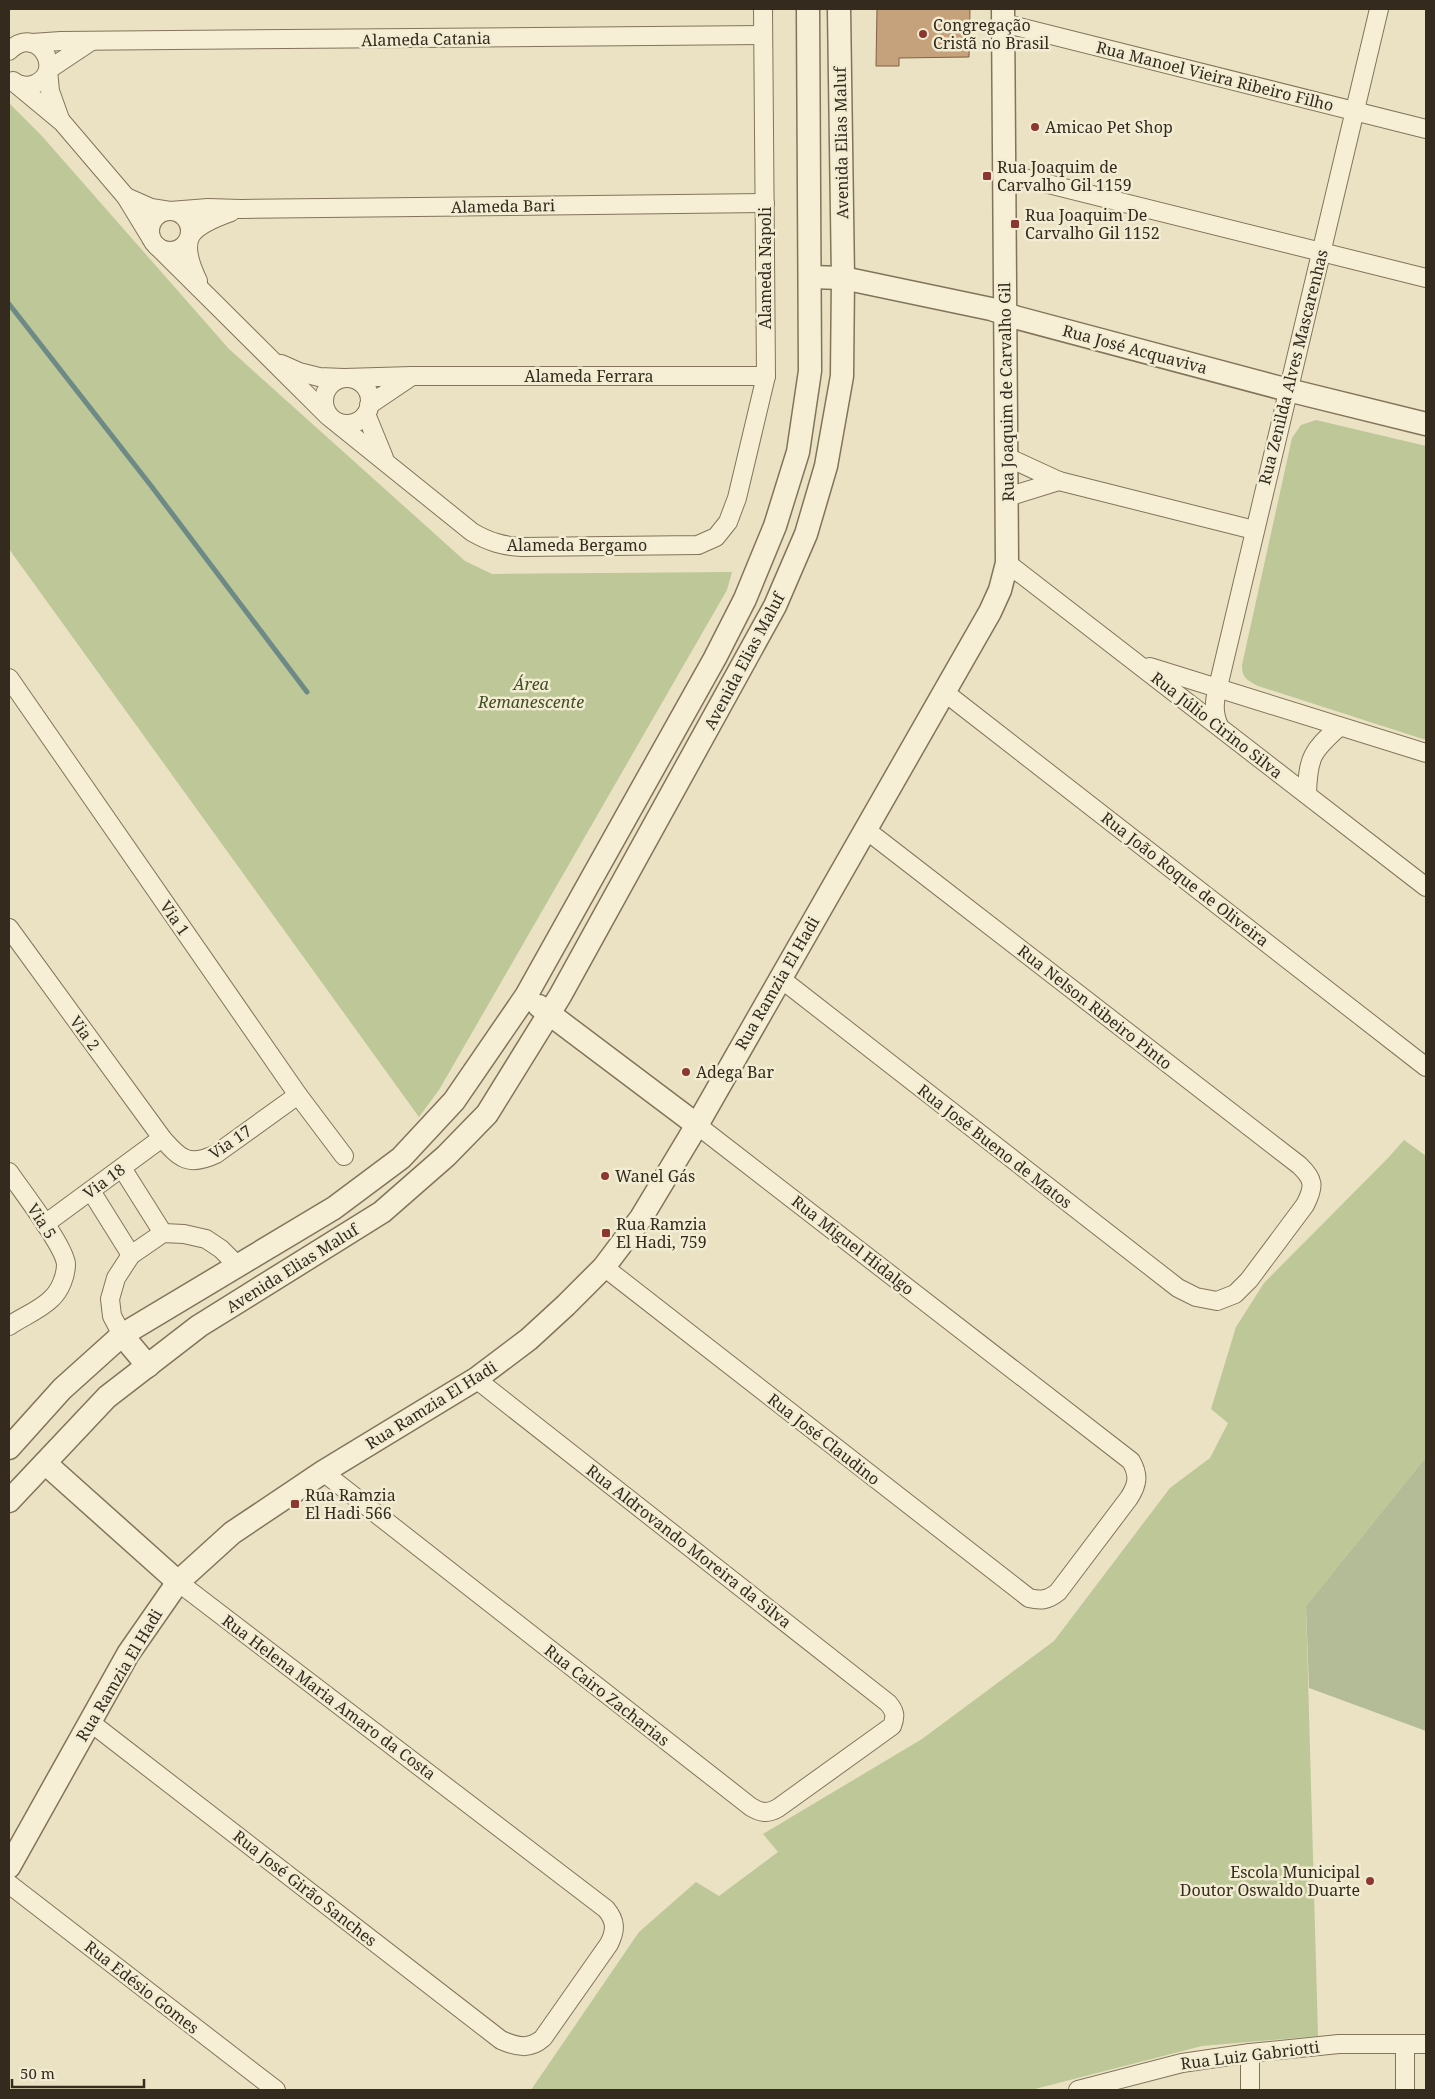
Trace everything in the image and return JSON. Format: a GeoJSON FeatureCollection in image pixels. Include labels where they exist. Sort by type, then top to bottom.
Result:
{"type":"FeatureCollection","features":[{"type":"Feature","properties":{"kind":"street","name":"Alameda Napoli"},"geometry":{"type":"LineString","coordinates":[[728,522],[737,498],[766,376],[763,9]]}},
{"type":"Feature","properties":{"kind":"street","name":"Avenida Elias Maluf"},"geometry":{"type":"LineString","coordinates":[[9,1448],[62,1389],[122,1335],[334,1208],[401,1158],[454,1101],[526,996],[715,658],[745,600],[776,526],[798,452],[810,371],[808,9]]}},
{"type":"Feature","properties":{"kind":"street","name":"Avenida Elias Maluf"},"geometry":{"type":"LineString","coordinates":[[9,1501],[107,1397],[199,1326],[382,1212],[446,1156],[487,1114],[550,1014],[775,606],[806,534],[826,466],[842,376],[844,278],[839,9]]}},
{"type":"Feature","properties":{"kind":"street","name":"Rua Zenilda Alves Mascarenhas"},"geometry":{"type":"LineString","coordinates":[[1220,726],[1214,715],[1214,705],[1379,9]]}},
{"type":"Feature","properties":{"kind":"street","name":"Rua Manoel Vieira Ribeiro Filho"},"geometry":{"type":"LineString","coordinates":[[1003,16],[1426,129]]}},
{"type":"Feature","properties":{"kind":"street","name":"Rua Joaquim de Carvalho Gil"},"geometry":{"type":"LineString","coordinates":[[909,750],[990,612],[1000,590],[1007,564],[1003,16]]}},
{"type":"Feature","properties":{"kind":"street","name":"Alameda Catania"},"geometry":{"type":"LineString","coordinates":[[18,44],[763,35]]}},
{"type":"Feature","properties":{"kind":"street"},"geometry":{"type":"LineString","coordinates":[[12,80],[31,86],[39,82],[48,70],[90,42]]}},
{"type":"Feature","properties":{"kind":"street","name":"Alameda Bergamo"},"geometry":{"type":"LineString","coordinates":[[18,44],[40,47],[46,55],[50,91],[62,122]]}},
{"type":"Feature","properties":{"kind":"street","name":"Alameda Bergamo"},"geometry":{"type":"LineString","coordinates":[[12,80],[62,122],[126,197],[154,242],[328,416],[472,532],[486,540],[504,546],[698,545],[716,537],[728,522]]}},
{"type":"Feature","properties":{"kind":"street"},"geometry":{"type":"LineString","coordinates":[[1004,173],[1426,278]]}},
{"type":"Feature","properties":{"kind":"street","name":"Alameda Bergamo"},"geometry":{"type":"LineString","coordinates":[[126,197],[151,208],[170,211]]}},
{"type":"Feature","properties":{"kind":"street","name":"Alameda Bari"},"geometry":{"type":"LineString","coordinates":[[170,211],[208,208],[765,204]]}},
{"type":"Feature","properties":{"kind":"street","name":"Alameda Bari"},"geometry":{"type":"LineString","coordinates":[[188,238],[196,228],[209,220],[241,209]]}},
{"type":"Feature","properties":{"kind":"street"},"geometry":{"type":"LineString","coordinates":[[162,212],[178,213],[185,218],[190,232],[188,238],[184,244],[172,251],[165,250],[154,242],[150,228],[154,219],[162,212]]}},
{"type":"Feature","properties":{"kind":"street","name":"Alameda Bergamo"},"geometry":{"type":"LineString","coordinates":[[188,238],[190,261],[201,288]]}},
{"type":"Feature","properties":{"kind":"street"},"geometry":{"type":"LineString","coordinates":[[810,277],[844,278]]}},
{"type":"Feature","properties":{"kind":"street","name":"Rua José Acquaviva"},"geometry":{"type":"LineString","coordinates":[[844,278],[991,309],[1288,390],[1426,424]]}},
{"type":"Feature","properties":{"kind":"street","name":"Alameda Bergamo"},"geometry":{"type":"LineString","coordinates":[[270,358],[299,372],[319,377],[344,378]]}},
{"type":"Feature","properties":{"kind":"street"},"geometry":{"type":"LineString","coordinates":[[368,410],[369,395],[363,386],[355,380],[344,378],[335,382],[327,389],[324,398],[328,416],[338,423],[349,424],[358,421],[368,410],[412,376]]}},
{"type":"Feature","properties":{"kind":"street","name":"Alameda Ferrara"},"geometry":{"type":"LineString","coordinates":[[344,378],[412,376],[766,376]]}},
{"type":"Feature","properties":{"kind":"street","name":"Alameda Bergamo"},"geometry":{"type":"LineString","coordinates":[[368,410],[386,461]]}},
{"type":"Feature","properties":{"kind":"street"},"geometry":{"type":"LineString","coordinates":[[1007,457],[1059,481],[1254,530]]}},
{"type":"Feature","properties":{"kind":"street"},"geometry":{"type":"LineString","coordinates":[[1007,498],[1059,481]]}},
{"type":"Feature","properties":{"kind":"street","name":"Rua Júlio Cirino Silva"},"geometry":{"type":"LineString","coordinates":[[1007,564],[1220,726],[1426,887]]}},
{"type":"Feature","properties":{"kind":"street"},"geometry":{"type":"LineString","coordinates":[[1139,664],[1426,753]]}},
{"type":"Feature","properties":{"kind":"street","name":"Via 1"},"geometry":{"type":"LineString","coordinates":[[10,684],[298,1095],[344,1156]]}},
{"type":"Feature","properties":{"kind":"street","name":"Rua João Roque de Oliveira"},"geometry":{"type":"LineString","coordinates":[[943,692],[1426,1067]]}},
{"type":"Feature","properties":{"kind":"street"},"geometry":{"type":"LineString","coordinates":[[1306,794],[1308,767],[1313,752],[1339,726]]}},
{"type":"Feature","properties":{"kind":"street","name":"Rua Ramzia El Hadi"},"geometry":{"type":"LineString","coordinates":[[9,1867],[128,1654],[178,1582],[232,1533],[323,1472],[476,1379],[529,1339],[604,1267],[641,1218],[696,1125],[909,750]]}},
{"type":"Feature","properties":{"kind":"street","name":"Rua Nelson Ribeiro Pinto"},"geometry":{"type":"LineString","coordinates":[[865,829],[1308,1173],[1312,1183],[1311,1193],[1306,1205],[1249,1280],[1235,1294],[1217,1301]]}},
{"type":"Feature","properties":{"kind":"street","name":"Via 2"},"geometry":{"type":"LineString","coordinates":[[9,928],[162,1138]]}},
{"type":"Feature","properties":{"kind":"street","name":"Rua José Bueno de Matos"},"geometry":{"type":"LineString","coordinates":[[780,978],[1178,1288],[1196,1297],[1217,1301]]}},
{"type":"Feature","properties":{"kind":"street"},"geometry":{"type":"LineString","coordinates":[[526,996],[550,1014]]}},
{"type":"Feature","properties":{"kind":"street","name":"Rua Miguel Hidalgo"},"geometry":{"type":"LineString","coordinates":[[550,1014],[1131,1460],[1137,1470],[1136,1488],[1058,1592],[1049,1599]]}},
{"type":"Feature","properties":{"kind":"street","name":"Via 17"},"geometry":{"type":"LineString","coordinates":[[162,1138],[175,1153],[189,1161],[202,1161],[216,1154],[298,1095]]}},
{"type":"Feature","properties":{"kind":"street","name":"Via 18"},"geometry":{"type":"LineString","coordinates":[[45,1224],[162,1138]]}},
{"type":"Feature","properties":{"kind":"street"},"geometry":{"type":"LineString","coordinates":[[122,1168],[163,1233]]}},
{"type":"Feature","properties":{"kind":"street","name":"Via 5"},"geometry":{"type":"LineString","coordinates":[[9,1172],[45,1224],[62,1252],[66,1264],[59,1290],[50,1300],[9,1326]]}},
{"type":"Feature","properties":{"kind":"street"},"geometry":{"type":"LineString","coordinates":[[91,1191],[131,1255]]}},
{"type":"Feature","properties":{"kind":"street"},"geometry":{"type":"LineString","coordinates":[[148,1366],[122,1335],[112,1316],[110,1299],[116,1278],[131,1255],[163,1233],[184,1234],[206,1239],[221,1249],[237,1265],[241,1278],[239,1286],[199,1326]]}},
{"type":"Feature","properties":{"kind":"street","name":"Rua José Claudino"},"geometry":{"type":"LineString","coordinates":[[604,1267],[1029,1598],[1049,1599]]}},
{"type":"Feature","properties":{"kind":"street","name":"Rua Aldrovando Moreira da Silva"},"geometry":{"type":"LineString","coordinates":[[476,1379],[888,1702],[894,1710],[895,1718]]}},
{"type":"Feature","properties":{"kind":"street","name":"Rua Helena Maria Amaro da Costa"},"geometry":{"type":"LineString","coordinates":[[45,1463],[178,1582],[606,1909],[613,1918],[614,1926],[614,1935],[609,1944],[543,2038],[536,2045],[524,2047]]}},
{"type":"Feature","properties":{"kind":"street","name":"Rua Cairo Zacharias"},"geometry":{"type":"LineString","coordinates":[[323,1472],[758,1811],[765,1813],[778,1808],[886,1731],[892,1726],[895,1718]]}},
{"type":"Feature","properties":{"kind":"street","name":"Rua José Girão Sanches"},"geometry":{"type":"LineString","coordinates":[[90,1722],[501,2040],[512,2045],[524,2047]]}},
{"type":"Feature","properties":{"kind":"street","name":"Rua Edésio Gomes"},"geometry":{"type":"LineString","coordinates":[[9,1884],[276,2090]]}},
{"type":"Feature","properties":{"kind":"street","name":"Rua Luiz Gabriotti"},"geometry":{"type":"LineString","coordinates":[[1080,2090],[1182,2063],[1250,2053],[1339,2044],[1426,2044]]}},
{"type":"Feature","properties":{"kind":"street"},"geometry":{"type":"LineString","coordinates":[[1404,2044],[1405,2090]]}},
{"type":"Feature","properties":{"kind":"street"},"geometry":{"type":"LineString","coordinates":[[1250,2053],[1250,2090]]}},
{"type":"Feature","properties":{"kind":"green space","name":"Área Remanescente"},"geometry":{"type":"Polygon","coordinates":[[[9,103],[41,135],[229,349],[465,561],[492,574],[732,572],[727,590],[439,1090],[419,1117],[9,549],[9,103]]]}},
{"type":"Feature","properties":{"kind":"green space"},"geometry":{"type":"Polygon","coordinates":[[[1316,420],[1426,446],[1426,740],[1258,686],[1244,676],[1242,665],[1292,438],[1301,425],[1316,420]]]}},
{"type":"Feature","properties":{"kind":"green space"},"geometry":{"type":"Polygon","coordinates":[[[1404,1140],[1426,1156],[1426,1457],[1306,1606],[1318,2036],[1202,2046],[1031,2090],[531,2090],[639,1932],[696,1882],[719,1896],[778,1852],[763,1834],[922,1739],[1054,1641],[1170,1488],[1210,1458],[1228,1423],[1211,1409],[1236,1327],[1264,1283],[1404,1140]]]}},
{"type":"Feature","properties":{"kind":"green space"},"geometry":{"type":"Polygon","coordinates":[[[1426,1457],[1426,1731],[1309,1688],[1306,1606],[1426,1457]]]}},
{"type":"Feature","properties":{"kind":"building","name":"Congregação Cristã no Brasil"},"geometry":{"type":"Polygon","coordinates":[[[877,9],[970,9],[969,57],[899,58],[899,66],[876,66],[877,9]]]}},
{"type":"Feature","properties":{"kind":"waterway"},"geometry":{"type":"LineString","coordinates":[[9,304],[152,487],[307,692]]}},
{"type":"Feature","properties":{"kind":"place","name":"Congregação Cristã no Brasil"},"geometry":{"type":"Point","coordinates":[923,34]}},
{"type":"Feature","properties":{"kind":"place","name":"Amicao Pet Shop"},"geometry":{"type":"Point","coordinates":[1035,127]}},
{"type":"Feature","properties":{"kind":"place","name":"Rua Joaquim de Carvalho Gil 1159"},"geometry":{"type":"Point","coordinates":[987,176]}},
{"type":"Feature","properties":{"kind":"place","name":"Rua Joaquim De Carvalho Gil 1152"},"geometry":{"type":"Point","coordinates":[1015,224]}},
{"type":"Feature","properties":{"kind":"place","name":"Adega Bar"},"geometry":{"type":"Point","coordinates":[686,1072]}},
{"type":"Feature","properties":{"kind":"place","name":"Wanel Gás"},"geometry":{"type":"Point","coordinates":[605,1176]}},
{"type":"Feature","properties":{"kind":"place","name":"Rua Ramzia El Hadi, 759"},"geometry":{"type":"Point","coordinates":[606,1233]}},
{"type":"Feature","properties":{"kind":"place","name":"Rua Ramzia El Hadi 566"},"geometry":{"type":"Point","coordinates":[295,1504]}},
{"type":"Feature","properties":{"kind":"place","name":"Escola Municipal Doutor Oswaldo Duarte"},"geometry":{"type":"Point","coordinates":[1370,1881]}}]}
